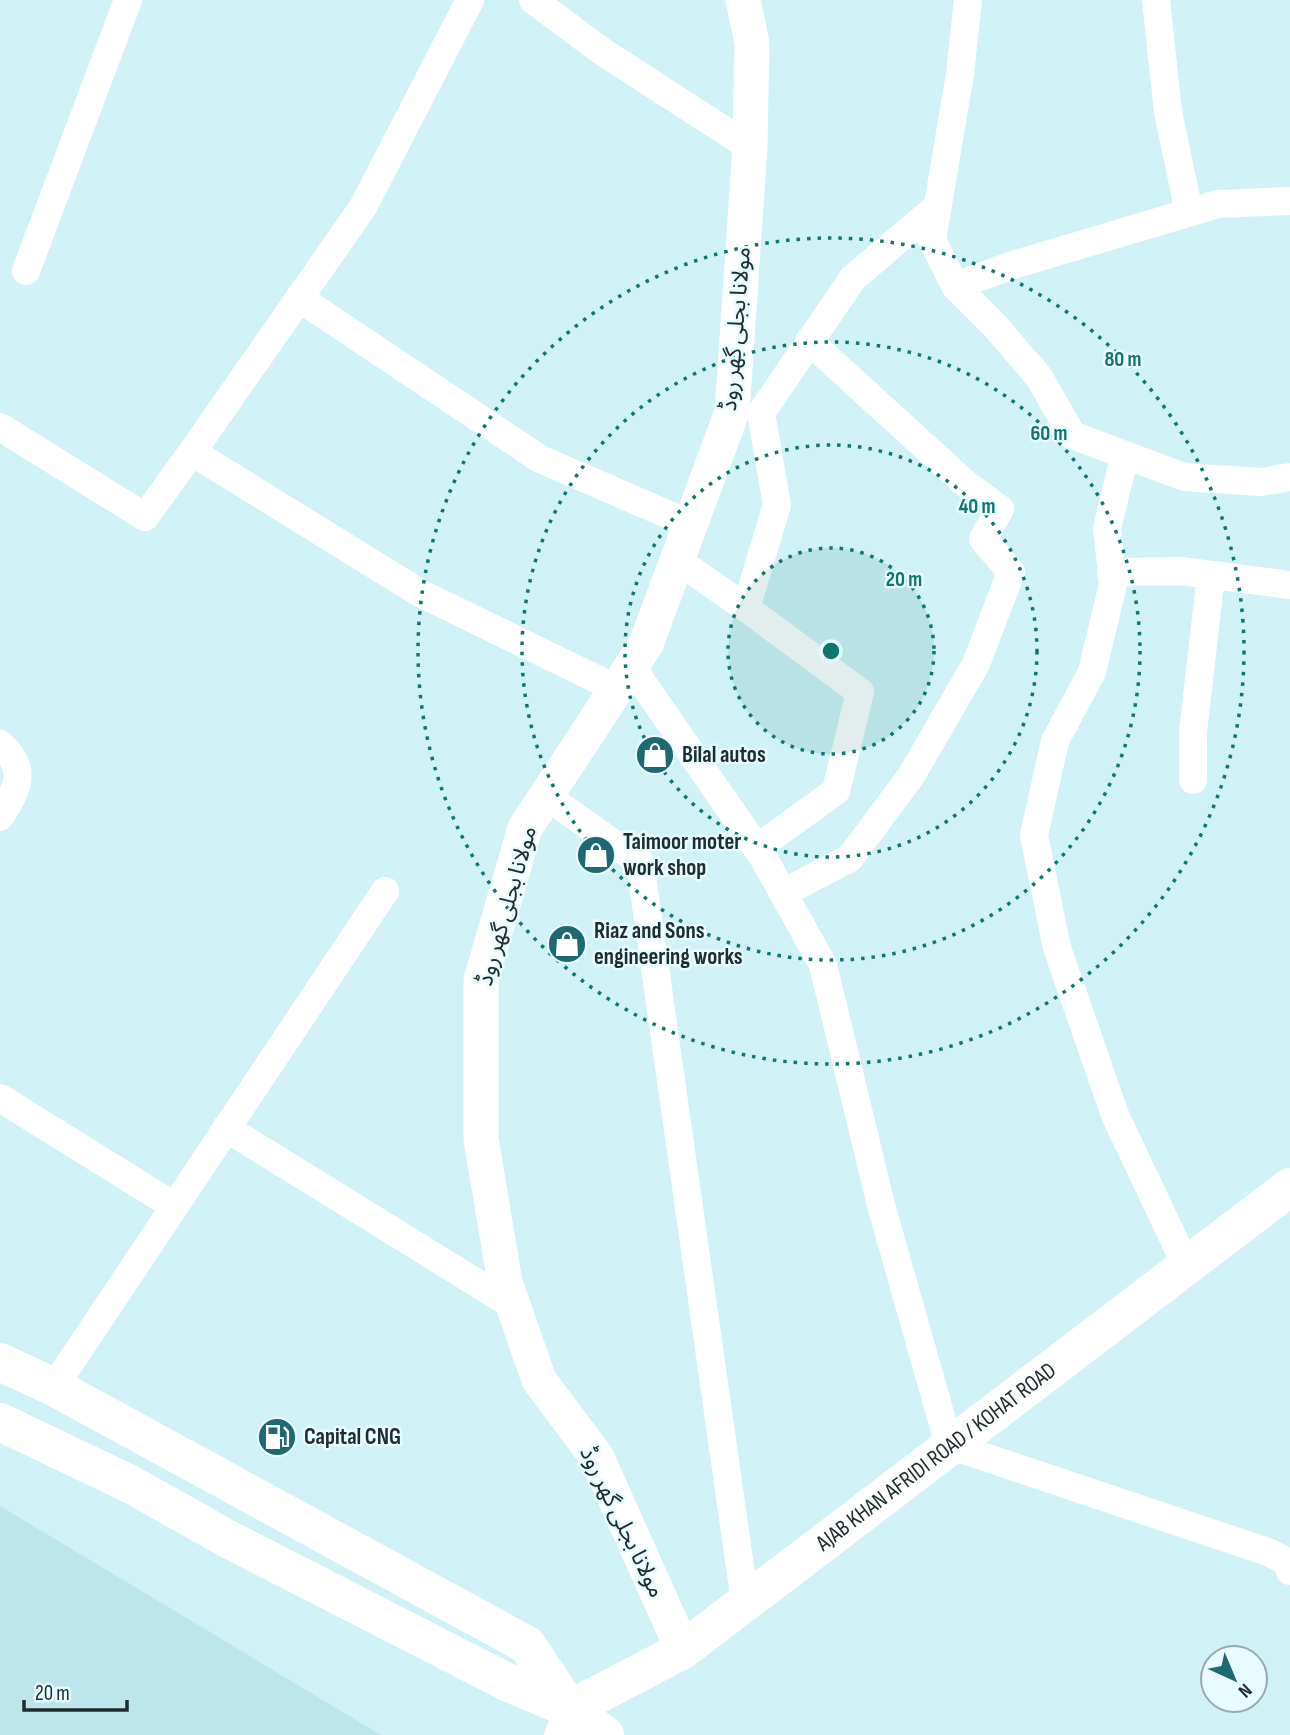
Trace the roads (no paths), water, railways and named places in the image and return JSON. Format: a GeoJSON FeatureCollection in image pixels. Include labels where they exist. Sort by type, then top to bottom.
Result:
{"type":"FeatureCollection","features":[{"type":"Feature","properties":{"kind":"main road","name":"AJAB KHAN AFRIDI ROAD / KOHAT ROAD"},"geometry":{"type":"LineString","coordinates":[[564,1722],[682,1650],[1290,1187]]}},
{"type":"Feature","properties":{"kind":"main road"},"geometry":{"type":"LineString","coordinates":[[0,1362],[54,1387],[527,1645],[564,1722]]}},
{"type":"Feature","properties":{"kind":"main road"},"geometry":{"type":"LineString","coordinates":[[0,1422],[132,1485],[226,1538],[509,1683],[564,1722],[605,1735]]}},
{"type":"Feature","properties":{"kind":"main road"},"geometry":{"type":"LineString","coordinates":[[226,1538],[243,1491]]}},
{"type":"Feature","properties":{"kind":"street"},"geometry":{"type":"LineString","coordinates":[[26,271],[128,0]]}},
{"type":"Feature","properties":{"kind":"street"},"geometry":{"type":"LineString","coordinates":[[0,427],[145,517],[363,207],[470,0]]}},
{"type":"Feature","properties":{"kind":"street"},"geometry":{"type":"LineString","coordinates":[[533,0],[603,52],[750,148]]}},
{"type":"Feature","properties":{"kind":"street","name":"مولانا بجلی گھر روڈ"},"geometry":{"type":"LineString","coordinates":[[682,1650],[596,1456],[539,1380],[505,1282],[481,1139],[481,980],[525,828],[646,644],[732,412],[750,148],[751,43],[743,0]]}},
{"type":"Feature","properties":{"kind":"street"},"geometry":{"type":"LineString","coordinates":[[968,0],[960,74],[932,240],[956,286],[1039,377],[1072,435],[1184,477],[1261,482],[1290,477]]}},
{"type":"Feature","properties":{"kind":"street"},"geometry":{"type":"LineString","coordinates":[[1156,0],[1168,112],[1189,212]]}},
{"type":"Feature","properties":{"kind":"street"},"geometry":{"type":"LineString","coordinates":[[956,286],[1016,264],[1218,204],[1290,201]]}},
{"type":"Feature","properties":{"kind":"street"},"geometry":{"type":"LineString","coordinates":[[746,608],[777,505],[761,413],[853,278],[937,207]]}},
{"type":"Feature","properties":{"kind":"street"},"geometry":{"type":"LineString","coordinates":[[299,298],[540,459],[690,524]]}},
{"type":"Feature","properties":{"kind":"street"},"geometry":{"type":"LineString","coordinates":[[783,894],[850,858],[911,776],[976,664],[1011,572],[982,539],[1000,509],[966,484],[809,341]]}},
{"type":"Feature","properties":{"kind":"street"},"geometry":{"type":"LineString","coordinates":[[192,452],[421,593],[624,677],[757,848],[823,965],[881,1205],[949,1445],[1279,1546],[1290,1572]]}},
{"type":"Feature","properties":{"kind":"street"},"geometry":{"type":"LineString","coordinates":[[1125,455],[1107,528],[1112,584],[1092,671],[1055,741],[1034,835],[1057,947],[1115,1115],[1186,1265]]}},
{"type":"Feature","properties":{"kind":"street"},"geometry":{"type":"LineString","coordinates":[[677,560],[860,692],[836,791],[757,848]]}},
{"type":"Feature","properties":{"kind":"street"},"geometry":{"type":"LineString","coordinates":[[1111,572],[1181,571],[1290,585]]}},
{"type":"Feature","properties":{"kind":"street"},"geometry":{"type":"LineString","coordinates":[[1193,780],[1194,732],[1211,575]]}},
{"type":"Feature","properties":{"kind":"street"},"geometry":{"type":"LineString","coordinates":[[0,744],[16,763],[17,791],[0,817]]}},
{"type":"Feature","properties":{"kind":"street"},"geometry":{"type":"LineString","coordinates":[[546,796],[640,862],[745,1602]]}},
{"type":"Feature","properties":{"kind":"street"},"geometry":{"type":"LineString","coordinates":[[54,1387],[385,891]]}},
{"type":"Feature","properties":{"kind":"street"},"geometry":{"type":"LineString","coordinates":[[0,1098],[174,1206]]}},
{"type":"Feature","properties":{"kind":"street"},"geometry":{"type":"LineString","coordinates":[[226,1128],[514,1306]]}},
{"type":"Feature","properties":{"kind":"place","name":"Bilal autos"},"geometry":{"type":"Point","coordinates":[655,755]}},
{"type":"Feature","properties":{"kind":"place","name":"Taimoor moter work shop"},"geometry":{"type":"Point","coordinates":[596,855]}},
{"type":"Feature","properties":{"kind":"place","name":"Riaz and Sons engineering works"},"geometry":{"type":"Point","coordinates":[567,944]}},
{"type":"Feature","properties":{"kind":"place","name":"Capital CNG"},"geometry":{"type":"Point","coordinates":[277,1437]}}]}
